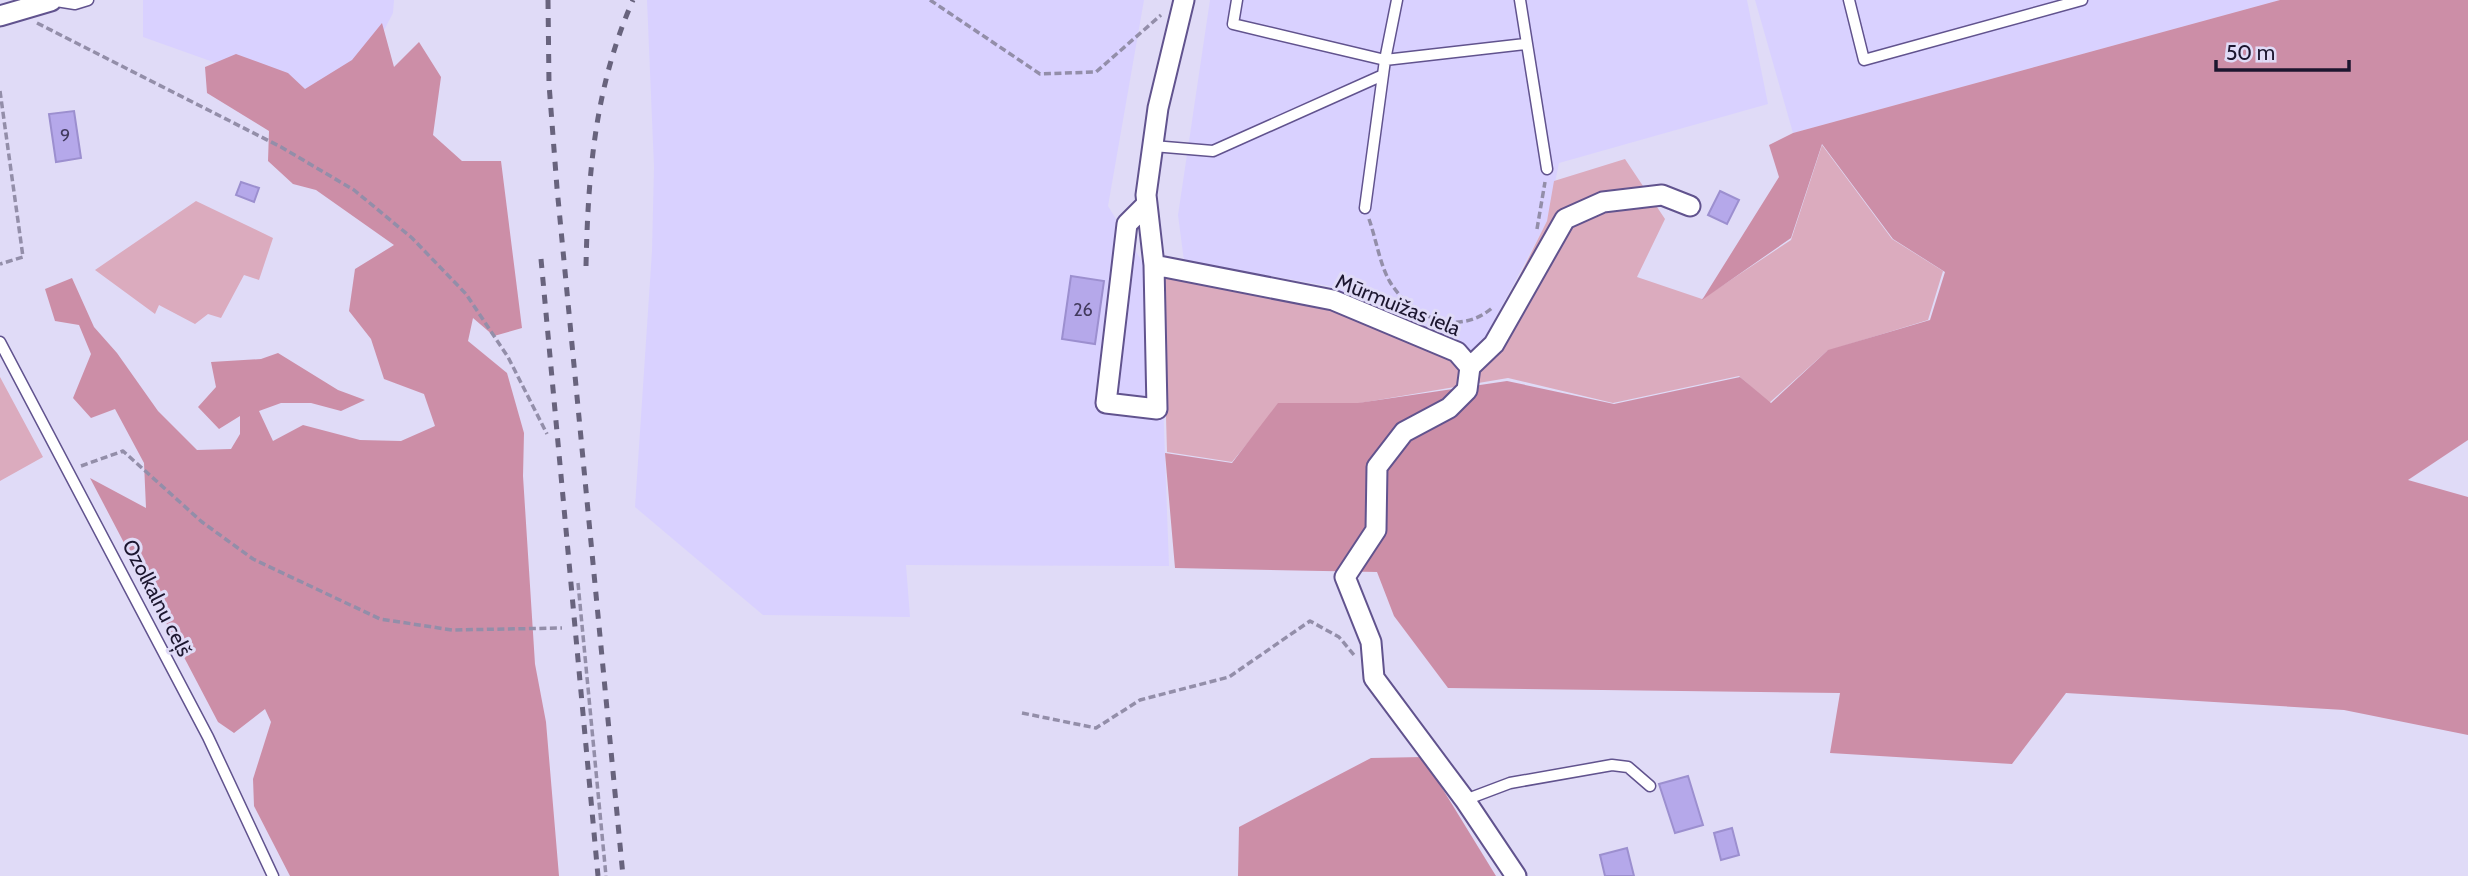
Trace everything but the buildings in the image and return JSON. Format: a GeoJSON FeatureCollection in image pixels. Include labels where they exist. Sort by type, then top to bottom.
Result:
{"type":"FeatureCollection","features":[{"type":"Feature","properties":{"kind":"street"},"geometry":{"type":"LineString","coordinates":[[0,16],[50,1]]}},
{"type":"Feature","properties":{"kind":"street"},"geometry":{"type":"LineString","coordinates":[[1147,204],[1127,224],[1106,402],[1157,409],[1154,265],[1147,204],[1158,108],[1176,5]]}},
{"type":"Feature","properties":{"kind":"street"},"geometry":{"type":"LineString","coordinates":[[1471,367],[1494,344],[1565,219],[1603,202],[1661,195],[1690,206]]}},
{"type":"Feature","properties":{"kind":"street","name":"Mūrmuižas iela"},"geometry":{"type":"LineString","coordinates":[[1154,265],[1333,300],[1458,352],[1471,367],[1467,390],[1450,408],[1405,432],[1377,467],[1376,530],[1345,577],[1371,642],[1374,678]]}},
{"type":"Feature","properties":{"kind":"street"},"geometry":{"type":"LineString","coordinates":[[1374,678],[1465,800],[1516,876]]}},
{"type":"Feature","properties":{"kind":"lane"},"geometry":{"type":"LineString","coordinates":[[50,1],[75,4],[88,0]]}},
{"type":"Feature","properties":{"kind":"lane"},"geometry":{"type":"LineString","coordinates":[[1237,0],[1233,24],[1385,60],[1525,44]]}},
{"type":"Feature","properties":{"kind":"lane"},"geometry":{"type":"LineString","coordinates":[[1365,208],[1385,60],[1397,0]]}},
{"type":"Feature","properties":{"kind":"lane"},"geometry":{"type":"LineString","coordinates":[[1520,0],[1547,169]]}},
{"type":"Feature","properties":{"kind":"lane"},"geometry":{"type":"LineString","coordinates":[[1849,0],[1864,60],[2082,0]]}},
{"type":"Feature","properties":{"kind":"lane"},"geometry":{"type":"LineString","coordinates":[[1153,146],[1213,151],[1383,75]]}},
{"type":"Feature","properties":{"kind":"lane","name":"Ozolkalnu ceļš"},"geometry":{"type":"LineString","coordinates":[[0,342],[208,737],[273,876]]}},
{"type":"Feature","properties":{"kind":"lane"},"geometry":{"type":"LineString","coordinates":[[1465,800],[1510,783],[1612,765],[1628,767],[1650,786]]}},
{"type":"Feature","properties":{"kind":"path"},"geometry":{"type":"LineString","coordinates":[[930,0],[1040,74],[1096,72],[1176,5]]}},
{"type":"Feature","properties":{"kind":"path"},"geometry":{"type":"LineString","coordinates":[[58,34],[281,147],[354,190],[412,238],[466,294],[508,357],[547,434]]}},
{"type":"Feature","properties":{"kind":"path"},"geometry":{"type":"LineString","coordinates":[[0,92],[23,257],[0,264]]}},
{"type":"Feature","properties":{"kind":"path"},"geometry":{"type":"LineString","coordinates":[[1533,239],[1547,169]]}},
{"type":"Feature","properties":{"kind":"path"},"geometry":{"type":"LineString","coordinates":[[1365,208],[1390,282],[1422,315],[1449,324],[1478,320],[1498,304]]}},
{"type":"Feature","properties":{"kind":"path"},"geometry":{"type":"LineString","coordinates":[[69,470],[123,451],[202,522],[253,559],[380,619],[452,630],[562,628]]}},
{"type":"Feature","properties":{"kind":"path"},"geometry":{"type":"LineString","coordinates":[[578,583],[606,876]]}},
{"type":"Feature","properties":{"kind":"path"},"geometry":{"type":"LineString","coordinates":[[1022,713],[1096,728],[1140,700],[1229,677],[1310,621],[1339,637],[1374,678]]}},
{"type":"Feature","properties":{"kind":"shaded area"},"geometry":{"type":"Polygon","coordinates":[[[143,0],[394,0],[393,13],[368,61],[311,97],[143,37],[143,0]]]}},
{"type":"Feature","properties":{"kind":"shaded area"},"geometry":{"type":"Polygon","coordinates":[[[647,0],[1144,0],[1108,206],[1159,289],[1169,566],[906,565],[910,617],[763,615],[635,507],[652,251],[654,167],[647,0]]]}},
{"type":"Feature","properties":{"kind":"shaded area"},"geometry":{"type":"Polygon","coordinates":[[[1210,0],[1747,0],[1768,104],[1559,163],[1547,221],[1477,353],[1329,286],[1184,261],[1178,215],[1210,0]]]}},
{"type":"Feature","properties":{"kind":"shaded area"},"geometry":{"type":"Polygon","coordinates":[[[1755,0],[2280,0],[1793,133],[1755,0]]]}},
{"type":"Feature","properties":{"kind":"shaded area"},"geometry":{"type":"Polygon","coordinates":[[[2280,0],[2468,0],[2468,440],[2408,480],[2468,497],[2468,735],[2344,710],[2066,693],[2012,764],[1830,753],[1840,693],[1448,688],[1394,616],[1377,572],[1175,568],[1165,453],[1232,463],[1278,403],[1358,403],[1507,381],[1614,404],[1740,377],[1771,403],[1828,350],[1930,320],[1945,272],[1893,239],[1822,144],[1791,238],[1702,300],[1779,177],[1769,145],[1793,133],[2280,0]]]}},
{"type":"Feature","properties":{"kind":"shaded area"},"geometry":{"type":"Polygon","coordinates":[[[382,23],[394,67],[419,42],[441,77],[433,135],[462,161],[501,161],[522,328],[494,336],[473,318],[468,341],[507,373],[524,433],[523,476],[535,664],[546,722],[559,876],[290,876],[254,806],[253,779],[271,722],[265,709],[234,733],[218,722],[90,478],[146,508],[144,463],[115,409],[91,418],[73,398],[91,354],[79,325],[55,321],[45,289],[72,278],[94,327],[117,353],[158,411],[197,450],[231,449],[240,434],[240,416],[219,429],[198,407],[216,387],[211,362],[261,359],[278,353],[338,390],[365,400],[341,411],[311,403],[281,403],[259,411],[273,441],[303,425],[360,440],[401,441],[435,426],[424,394],[384,379],[371,339],[349,311],[355,269],[394,245],[316,190],[293,184],[268,161],[269,131],[207,93],[205,67],[236,54],[288,73],[305,89],[352,60],[382,23]]]}},
{"type":"Feature","properties":{"kind":"shaded area"},"geometry":{"type":"Polygon","coordinates":[[[1822,145],[1892,239],[1943,271],[1928,320],[1827,351],[1769,403],[1739,376],[1613,403],[1508,378],[1360,403],[1279,405],[1232,462],[1167,452],[1162,273],[1322,300],[1480,355],[1547,221],[1554,181],[1625,159],[1665,219],[1637,277],[1702,299],[1791,240],[1822,145]]]}},
{"type":"Feature","properties":{"kind":"shaded area"},"geometry":{"type":"Polygon","coordinates":[[[196,201],[273,238],[259,280],[244,275],[221,318],[208,314],[195,324],[159,305],[155,314],[95,270],[196,201]]]}},
{"type":"Feature","properties":{"kind":"shaded area"},"geometry":{"type":"Polygon","coordinates":[[[0,377],[43,457],[0,481],[0,377]]]}},
{"type":"Feature","properties":{"kind":"shaded area"},"geometry":{"type":"Polygon","coordinates":[[[1423,757],[1496,876],[1238,876],[1239,827],[1371,758],[1423,757]]]}},
{"type":"Feature","properties":{"kind":"railway"},"geometry":{"type":"LineString","coordinates":[[548,0],[549,84],[557,188],[623,876]]}},
{"type":"Feature","properties":{"kind":"railway"},"geometry":{"type":"LineString","coordinates":[[586,266],[596,130],[610,65],[633,0]]}},
{"type":"Feature","properties":{"kind":"railway"},"geometry":{"type":"LineString","coordinates":[[541,259],[598,876]]}}]}
